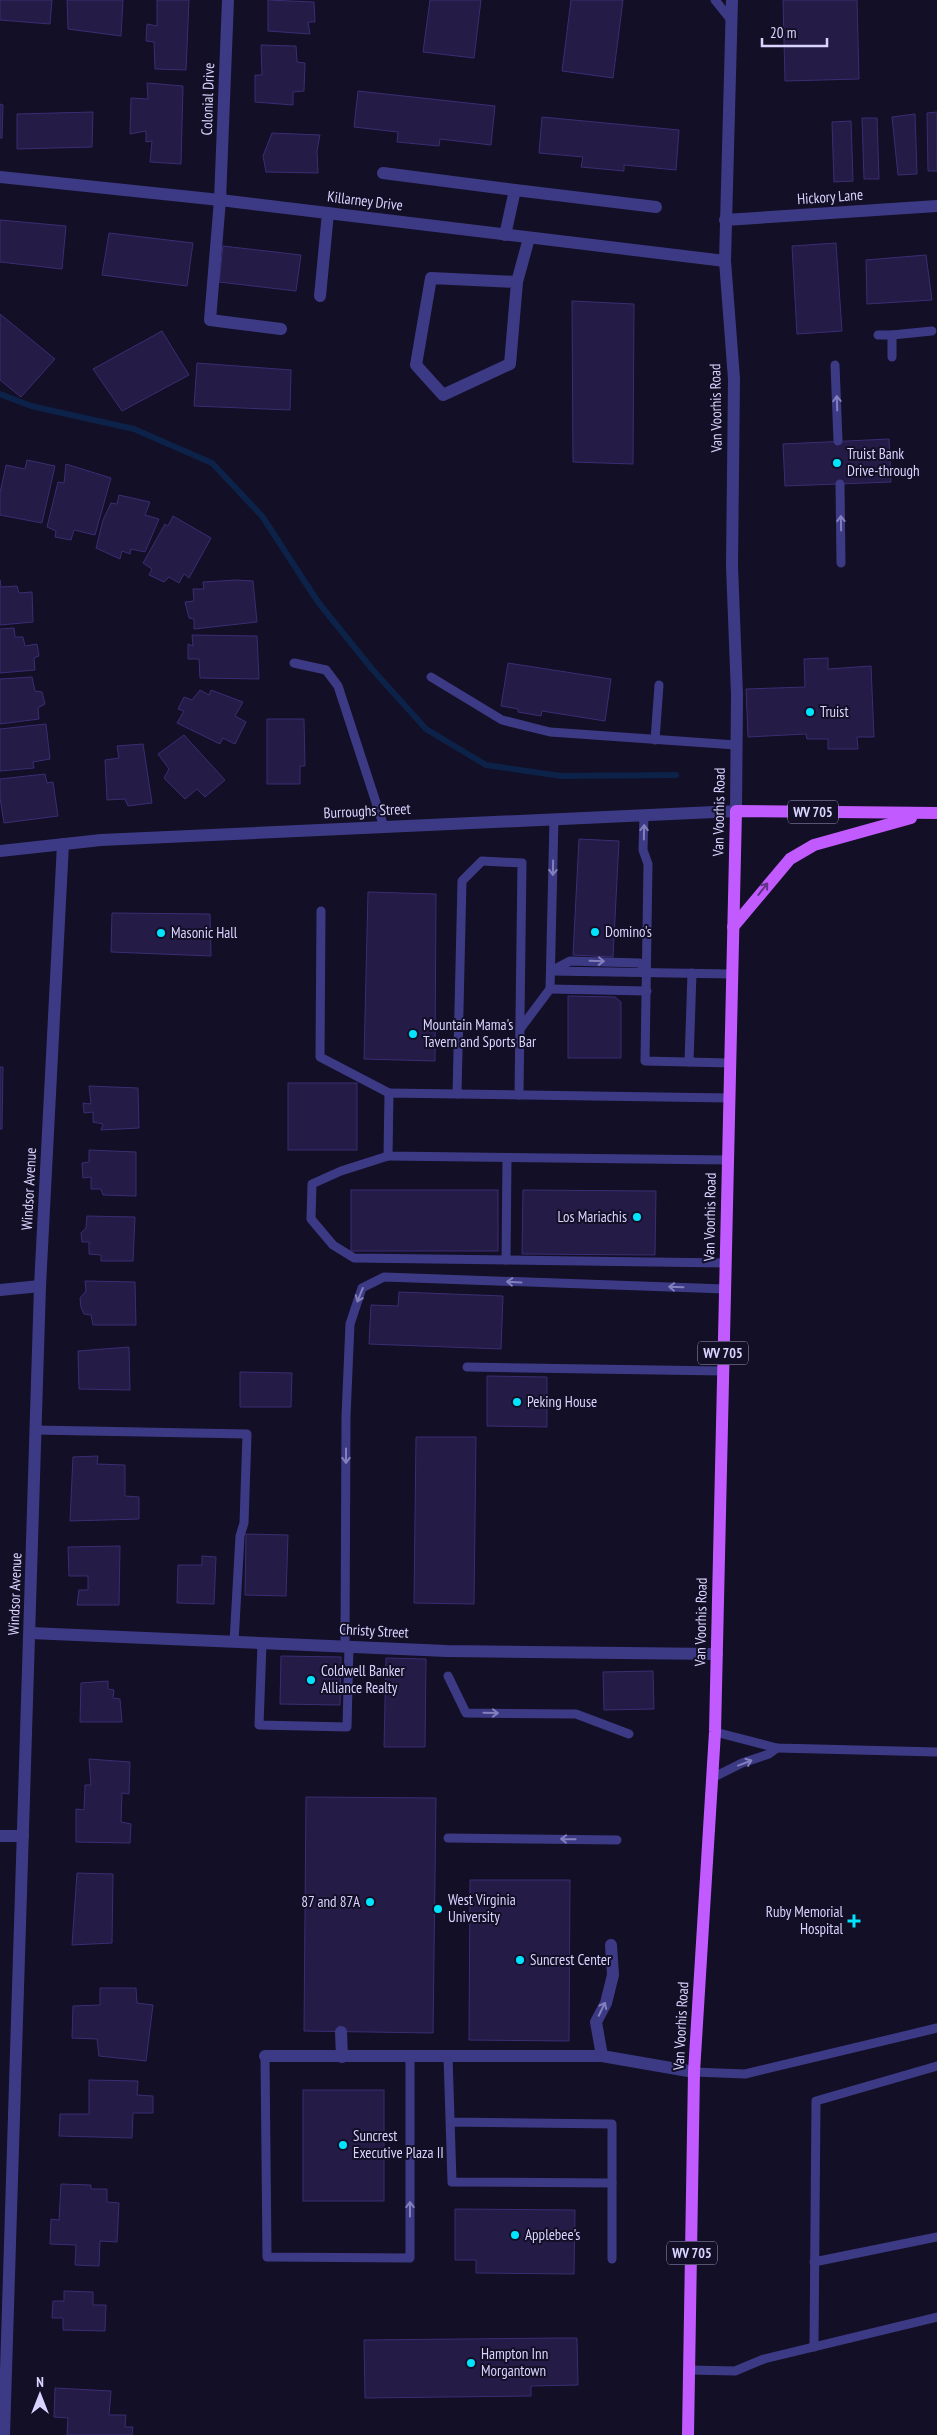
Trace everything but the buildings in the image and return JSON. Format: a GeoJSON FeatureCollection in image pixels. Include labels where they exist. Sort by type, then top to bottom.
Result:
{"type":"FeatureCollection","features":[{"type":"Feature","properties":{"kind":"main road","name":"WV 705"},"geometry":{"type":"LineString","coordinates":[[736,811],[932,813]]}},
{"type":"Feature","properties":{"kind":"main road","name":"Van Voorhis Road"},"geometry":{"type":"LineString","coordinates":[[688,2435],[694,2072],[715,1732],[736,811]]}},
{"type":"Feature","properties":{"kind":"main road"},"geometry":{"type":"LineString","coordinates":[[733,927],[790,859],[814,845],[932,813]]}},
{"type":"Feature","properties":{"kind":"street","name":"Colonial Drive"},"geometry":{"type":"LineString","coordinates":[[228,0],[220,200],[210,320],[281,329]]}},
{"type":"Feature","properties":{"kind":"street","name":"Van Voorhis Road"},"geometry":{"type":"LineString","coordinates":[[732,0],[725,261],[734,379],[732,566],[737,695],[736,811]]}},
{"type":"Feature","properties":{"kind":"street"},"geometry":{"type":"LineString","coordinates":[[383,173],[656,207]]}},
{"type":"Feature","properties":{"kind":"street","name":"Killarney Drive"},"geometry":{"type":"LineString","coordinates":[[0,177],[220,200],[725,261]]}},
{"type":"Feature","properties":{"kind":"street"},"geometry":{"type":"LineString","coordinates":[[505,235],[514,190]]}},
{"type":"Feature","properties":{"kind":"street","name":"Hickory Lane"},"geometry":{"type":"LineString","coordinates":[[725,220],[937,206]]}},
{"type":"Feature","properties":{"kind":"street"},"geometry":{"type":"LineString","coordinates":[[320,296],[328,213]]}},
{"type":"Feature","properties":{"kind":"street"},"geometry":{"type":"LineString","coordinates":[[517,282],[431,278],[416,365],[443,395],[510,364],[517,282],[529,238]]}},
{"type":"Feature","properties":{"kind":"street","name":"Burroughs Street"},"geometry":{"type":"LineString","coordinates":[[0,851],[102,840],[736,811]]}},
{"type":"Feature","properties":{"kind":"street","name":"Windsor Avenue"},"geometry":{"type":"LineString","coordinates":[[4,2435],[40,1286],[63,844]]}},
{"type":"Feature","properties":{"kind":"street"},"geometry":{"type":"LineString","coordinates":[[0,1290],[40,1286]]}},
{"type":"Feature","properties":{"kind":"street","name":"Christy Street"},"geometry":{"type":"LineString","coordinates":[[30,1633],[447,1651],[716,1654]]}},
{"type":"Feature","properties":{"kind":"street"},"geometry":{"type":"LineString","coordinates":[[0,1836],[23,1836]]}},
{"type":"Feature","properties":{"kind":"street"},"geometry":{"type":"LineString","coordinates":[[602,2056],[596,2022],[606,2003],[614,1975],[611,1945]]}},
{"type":"Feature","properties":{"kind":"street"},"geometry":{"type":"LineString","coordinates":[[341,2032],[342,2057]]}},
{"type":"Feature","properties":{"kind":"street"},"geometry":{"type":"LineString","coordinates":[[265,2056],[602,2056],[694,2072]]}},
{"type":"Feature","properties":{"kind":"lane"},"geometry":{"type":"LineString","coordinates":[[715,0],[731,20]]}},
{"type":"Feature","properties":{"kind":"lane"},"geometry":{"type":"LineString","coordinates":[[878,335],[932,331]]}},
{"type":"Feature","properties":{"kind":"lane"},"geometry":{"type":"LineString","coordinates":[[892,335],[892,356]]}},
{"type":"Feature","properties":{"kind":"lane"},"geometry":{"type":"LineString","coordinates":[[835,365],[838,441]]}},
{"type":"Feature","properties":{"kind":"lane"},"geometry":{"type":"LineString","coordinates":[[840,484],[841,563]]}},
{"type":"Feature","properties":{"kind":"lane"},"geometry":{"type":"LineString","coordinates":[[294,663],[326,670],[338,686],[384,827]]}},
{"type":"Feature","properties":{"kind":"lane"},"geometry":{"type":"LineString","coordinates":[[431,677],[502,720],[524,727],[550,732],[736,745]]}},
{"type":"Feature","properties":{"kind":"lane"},"geometry":{"type":"LineString","coordinates":[[655,740],[659,685]]}},
{"type":"Feature","properties":{"kind":"lane"},"geometry":{"type":"LineString","coordinates":[[644,815],[643,850],[648,864],[646,1061],[730,1063]]}},
{"type":"Feature","properties":{"kind":"lane"},"geometry":{"type":"LineString","coordinates":[[520,1029],[550,989],[554,819]]}},
{"type":"Feature","properties":{"kind":"lane"},"geometry":{"type":"LineString","coordinates":[[457,1094],[462,881],[482,862],[522,862],[519,1095]]}},
{"type":"Feature","properties":{"kind":"lane"},"geometry":{"type":"LineString","coordinates":[[321,911],[320,1058],[390,1093],[729,1098]]}},
{"type":"Feature","properties":{"kind":"lane"},"geometry":{"type":"LineString","coordinates":[[551,971],[570,960],[640,963],[647,973]]}},
{"type":"Feature","properties":{"kind":"lane"},"geometry":{"type":"LineString","coordinates":[[647,973],[732,974]]}},
{"type":"Feature","properties":{"kind":"lane"},"geometry":{"type":"LineString","coordinates":[[690,1062],[692,973]]}},
{"type":"Feature","properties":{"kind":"lane"},"geometry":{"type":"LineString","coordinates":[[550,989],[647,991]]}},
{"type":"Feature","properties":{"kind":"lane"},"geometry":{"type":"LineString","coordinates":[[388,1156],[390,1093]]}},
{"type":"Feature","properties":{"kind":"lane"},"geometry":{"type":"LineString","coordinates":[[725,1263],[354,1258],[333,1245],[312,1219],[312,1184],[341,1171],[388,1156],[728,1160]]}},
{"type":"Feature","properties":{"kind":"lane"},"geometry":{"type":"LineString","coordinates":[[506,1260],[507,1158]]}},
{"type":"Feature","properties":{"kind":"lane"},"geometry":{"type":"LineString","coordinates":[[262,1643],[259,1724],[347,1727],[346,1416],[350,1324],[362,1288],[384,1277],[725,1289]]}},
{"type":"Feature","properties":{"kind":"lane"},"geometry":{"type":"LineString","coordinates":[[468,1367],[723,1371]]}},
{"type":"Feature","properties":{"kind":"lane"},"geometry":{"type":"LineString","coordinates":[[36,1430],[247,1434],[244,1523],[240,1536],[234,1642]]}},
{"type":"Feature","properties":{"kind":"lane"},"geometry":{"type":"LineString","coordinates":[[448,1676],[466,1713],[576,1714],[629,1734]]}},
{"type":"Feature","properties":{"kind":"lane"},"geometry":{"type":"LineString","coordinates":[[715,1732],[777,1748],[937,1752]]}},
{"type":"Feature","properties":{"kind":"lane"},"geometry":{"type":"LineString","coordinates":[[712,1778],[742,1763],[769,1754],[777,1748]]}},
{"type":"Feature","properties":{"kind":"lane"},"geometry":{"type":"LineString","coordinates":[[448,1838],[616,1840]]}},
{"type":"Feature","properties":{"kind":"lane"},"geometry":{"type":"LineString","coordinates":[[694,2072],[745,2074],[937,2028]]}},
{"type":"Feature","properties":{"kind":"lane"},"geometry":{"type":"LineString","coordinates":[[265,2056],[267,2257],[410,2258],[410,2056]]}},
{"type":"Feature","properties":{"kind":"lane"},"geometry":{"type":"LineString","coordinates":[[448,2056],[452,2182],[612,2183]]}},
{"type":"Feature","properties":{"kind":"lane"},"geometry":{"type":"LineString","coordinates":[[814,2347],[816,2101],[937,2066]]}},
{"type":"Feature","properties":{"kind":"lane"},"geometry":{"type":"LineString","coordinates":[[450,2122],[612,2124],[612,2259]]}},
{"type":"Feature","properties":{"kind":"lane"},"geometry":{"type":"LineString","coordinates":[[814,2262],[937,2237]]}},
{"type":"Feature","properties":{"kind":"lane"},"geometry":{"type":"LineString","coordinates":[[689,2370],[736,2371],[764,2359],[937,2317]]}},
{"type":"Feature","properties":{"kind":"waterway"},"geometry":{"type":"LineString","coordinates":[[0,394],[31,406],[134,429],[212,463],[262,516],[318,602],[372,669],[426,729],[486,765],[561,776],[676,775]]}},
{"type":"Feature","properties":{"kind":"place","name":"Truist Bank Drive-through"},"geometry":{"type":"Point","coordinates":[837,463]}},
{"type":"Feature","properties":{"kind":"place","name":"Truist"},"geometry":{"type":"Point","coordinates":[810,712]}},
{"type":"Feature","properties":{"kind":"place","name":"Domino's"},"geometry":{"type":"Point","coordinates":[595,932]}},
{"type":"Feature","properties":{"kind":"place","name":"Masonic Hall"},"geometry":{"type":"Point","coordinates":[161,933]}},
{"type":"Feature","properties":{"kind":"place","name":"Mountain Mama's Tavern and Sports Bar"},"geometry":{"type":"Point","coordinates":[413,1034]}},
{"type":"Feature","properties":{"kind":"place","name":"Los Mariachis"},"geometry":{"type":"Point","coordinates":[637,1217]}},
{"type":"Feature","properties":{"kind":"place","name":"Peking House"},"geometry":{"type":"Point","coordinates":[517,1402]}},
{"type":"Feature","properties":{"kind":"place","name":"Coldwell Banker Alliance Realty"},"geometry":{"type":"Point","coordinates":[311,1680]}},
{"type":"Feature","properties":{"kind":"place","name":"87 and 87A"},"geometry":{"type":"Point","coordinates":[370,1902]}},
{"type":"Feature","properties":{"kind":"place","name":"West Virginia University"},"geometry":{"type":"Point","coordinates":[438,1909]}},
{"type":"Feature","properties":{"kind":"place","name":"Ruby Memorial Hospital"},"geometry":{"type":"Point","coordinates":[854,1921]}},
{"type":"Feature","properties":{"kind":"place","name":"Suncrest Center"},"geometry":{"type":"Point","coordinates":[520,1960]}},
{"type":"Feature","properties":{"kind":"place","name":"Suncrest Executive Plaza II"},"geometry":{"type":"Point","coordinates":[343,2145]}},
{"type":"Feature","properties":{"kind":"place","name":"Applebee's"},"geometry":{"type":"Point","coordinates":[515,2235]}},
{"type":"Feature","properties":{"kind":"place","name":"Hampton Inn Morgantown"},"geometry":{"type":"Point","coordinates":[471,2363]}}]}
